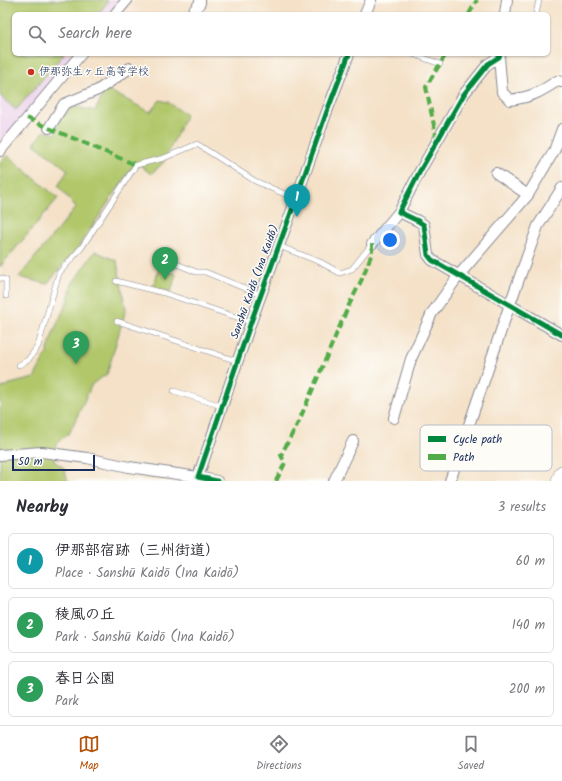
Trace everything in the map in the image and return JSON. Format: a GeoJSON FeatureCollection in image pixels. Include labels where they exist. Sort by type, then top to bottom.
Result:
{"type":"FeatureCollection","features":[{"type":"Feature","properties":{"kind":"main road"},"geometry":{"type":"LineString","coordinates":[[559,481],[562,473]]}},
{"type":"Feature","properties":{"kind":"street"},"geometry":{"type":"LineString","coordinates":[[117,12],[127,0]]}},
{"type":"Feature","properties":{"kind":"street"},"geometry":{"type":"LineString","coordinates":[[193,12],[200,3],[200,0]]}},
{"type":"Feature","properties":{"kind":"street"},"geometry":{"type":"LineString","coordinates":[[366,12],[371,0]]}},
{"type":"Feature","properties":{"kind":"street"},"geometry":{"type":"LineString","coordinates":[[505,12],[507,0]]}},
{"type":"Feature","properties":{"kind":"street"},"geometry":{"type":"LineString","coordinates":[[0,150],[79,56]]}},
{"type":"Feature","properties":{"kind":"street","name":"Sanshū Kaidō (Ina Kaidō)"},"geometry":{"type":"LineString","coordinates":[[198,477],[237,360],[348,56]]}},
{"type":"Feature","properties":{"kind":"street"},"geometry":{"type":"LineString","coordinates":[[372,244],[399,212],[420,170],[464,94],[488,64],[500,56]]}},
{"type":"Feature","properties":{"kind":"street"},"geometry":{"type":"LineString","coordinates":[[502,56],[502,92],[510,100],[524,98],[539,93],[557,81],[562,82]]}},
{"type":"Feature","properties":{"kind":"street"},"geometry":{"type":"LineString","coordinates":[[49,128],[64,104],[98,90],[130,68]]}},
{"type":"Feature","properties":{"kind":"street"},"geometry":{"type":"LineString","coordinates":[[394,418],[411,360],[432,313],[459,275],[528,195],[554,151],[562,129]]}},
{"type":"Feature","properties":{"kind":"street"},"geometry":{"type":"LineString","coordinates":[[496,173],[528,195]]}},
{"type":"Feature","properties":{"kind":"street"},"geometry":{"type":"LineString","coordinates":[[469,425],[538,226],[562,188]]}},
{"type":"Feature","properties":{"kind":"street"},"geometry":{"type":"LineString","coordinates":[[399,212],[424,225],[428,255],[432,260],[562,335]]}},
{"type":"Feature","properties":{"kind":"street"},"geometry":{"type":"LineString","coordinates":[[334,481],[353,441]]}},
{"type":"Feature","properties":{"kind":"street"},"geometry":{"type":"LineString","coordinates":[[0,455],[42,452],[87,458],[129,467],[217,481]]}},
{"type":"Feature","properties":{"kind":"street"},"geometry":{"type":"LineString","coordinates":[[450,481],[453,471]]}},
{"type":"Feature","properties":{"kind":"lane"},"geometry":{"type":"LineString","coordinates":[[536,12],[539,0]]}},
{"type":"Feature","properties":{"kind":"lane"},"geometry":{"type":"LineString","coordinates":[[418,56],[440,64]]}},
{"type":"Feature","properties":{"kind":"lane"},"geometry":{"type":"LineString","coordinates":[[19,365],[28,360],[38,346],[59,273],[82,247],[136,165],[164,158],[198,144],[255,181],[296,199]]}},
{"type":"Feature","properties":{"kind":"lane"},"geometry":{"type":"LineString","coordinates":[[279,246],[320,262],[340,273],[352,270],[372,244]]}},
{"type":"Feature","properties":{"kind":"lane"},"geometry":{"type":"LineString","coordinates":[[170,261],[196,272],[205,272],[261,295]]}},
{"type":"Feature","properties":{"kind":"lane"},"geometry":{"type":"LineString","coordinates":[[0,278],[6,280],[6,296]]}},
{"type":"Feature","properties":{"kind":"lane"},"geometry":{"type":"LineString","coordinates":[[116,281],[164,293],[251,322]]}},
{"type":"Feature","properties":{"kind":"lane"},"geometry":{"type":"LineString","coordinates":[[117,321],[237,360]]}},
{"type":"Feature","properties":{"kind":"lane"},"geometry":{"type":"LineString","coordinates":[[174,391],[222,406]]}},
{"type":"Feature","properties":{"kind":"shaded area","name":"伊那弥生ヶ丘高等学校"},"geometry":{"type":"Polygon","coordinates":[[[0,0],[119,0],[110,12],[12,12],[12,56],[74,56],[0,145],[0,0]]]}},
{"type":"Feature","properties":{"kind":"green space","name":"伊那弥生ヶ丘高等学校"},"geometry":{"type":"Polygon","coordinates":[[[0,0],[107,0],[107,3],[100,12],[12,12],[12,56],[62,56],[16,110],[0,96],[0,0]]]}},
{"type":"Feature","properties":{"kind":"green space"},"geometry":{"type":"Polygon","coordinates":[[[106,89],[150,112],[160,100],[168,102],[186,115],[163,163],[151,174],[136,162],[78,247],[47,284],[19,277],[76,207],[58,186],[68,170],[34,144],[44,131],[55,134],[63,113],[67,114],[71,106],[95,111],[106,89]]]}},
{"type":"Feature","properties":{"kind":"green space"},"geometry":{"type":"Polygon","coordinates":[[[7,155],[58,198],[0,267],[0,163],[7,155]]]}},
{"type":"Feature","properties":{"kind":"green space"},"geometry":{"type":"Polygon","coordinates":[[[95,251],[117,261],[126,309],[107,374],[92,384],[70,432],[56,444],[54,461],[64,468],[68,481],[0,481],[0,389],[10,384],[34,378],[47,353],[53,333],[68,300],[72,284],[95,251]]]}},
{"type":"Feature","properties":{"kind":"green space"},"geometry":{"type":"Polygon","coordinates":[[[159,269],[176,274],[171,292],[153,287],[159,269]]]}},
{"type":"Feature","properties":{"kind":"marked path"},"geometry":{"type":"LineString","coordinates":[[470,12],[477,0]]}},
{"type":"Feature","properties":{"kind":"marked path"},"geometry":{"type":"LineString","coordinates":[[437,140],[426,87],[445,56]]}},
{"type":"Feature","properties":{"kind":"marked path"},"geometry":{"type":"LineString","coordinates":[[27,118],[136,165]]}},
{"type":"Feature","properties":{"kind":"marked path"},"geometry":{"type":"LineString","coordinates":[[276,481],[285,463],[281,455],[299,421],[348,307],[362,279],[372,253],[372,244]]}},
{"type":"Feature","properties":{"kind":"cycle path"},"geometry":{"type":"LineString","coordinates":[[217,481],[198,477],[251,322],[348,56]]}},
{"type":"Feature","properties":{"kind":"cycle path"},"geometry":{"type":"LineString","coordinates":[[499,56],[488,64],[464,94],[420,171],[399,212],[424,225],[428,255],[432,260],[562,335]]}},
{"type":"Feature","properties":{"kind":"place","name":"伊那弥生ヶ丘高等学校"},"geometry":{"type":"Point","coordinates":[31,72]}},
{"type":"Feature","properties":{"kind":"place","name":"伊那部宿跡（三州街道）"},"geometry":{"type":"Point","coordinates":[297,217]}},
{"type":"Feature","properties":{"kind":"place","name":"稜風の丘"},"geometry":{"type":"Point","coordinates":[165,280]}},
{"type":"Feature","properties":{"kind":"place","name":"春日公園"},"geometry":{"type":"Point","coordinates":[76,364]}}]}
